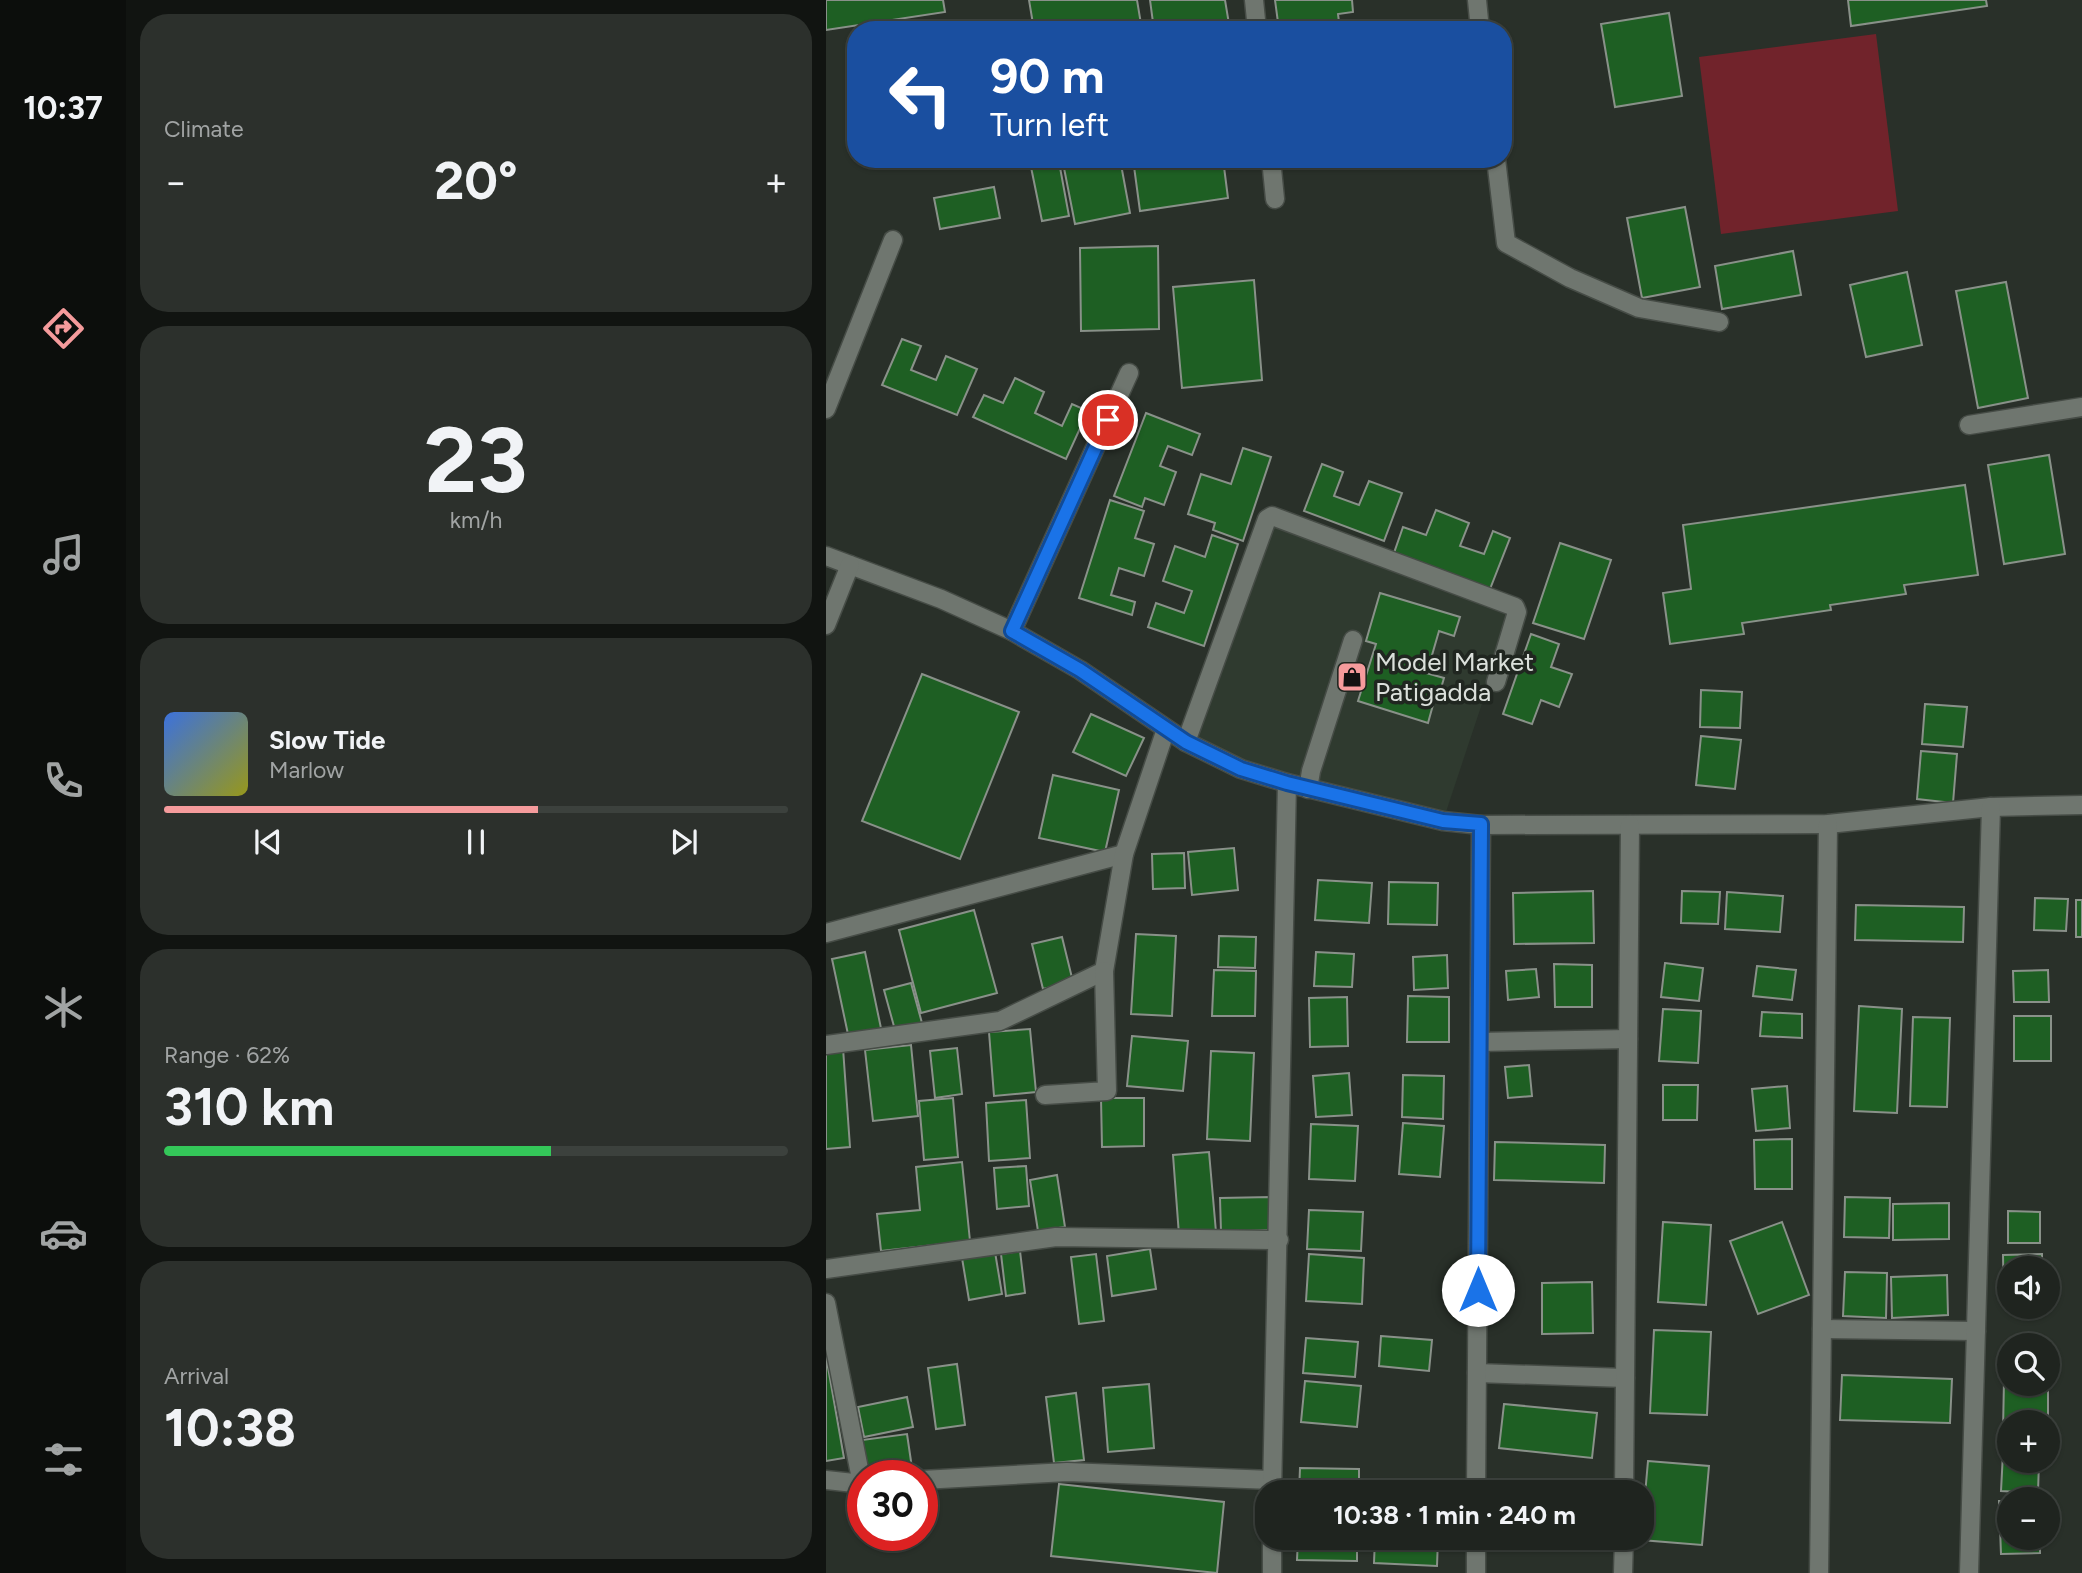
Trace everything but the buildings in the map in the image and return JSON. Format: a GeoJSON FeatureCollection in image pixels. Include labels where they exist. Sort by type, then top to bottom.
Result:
{"type":"FeatureCollection","features":[{"type":"Feature","properties":{"kind":"street"},"geometry":{"type":"LineString","coordinates":[[1254,0],[1256,21]]}},
{"type":"Feature","properties":{"kind":"street"},"geometry":{"type":"LineString","coordinates":[[1477,0],[1479,21]]}},
{"type":"Feature","properties":{"kind":"street"},"geometry":{"type":"LineString","coordinates":[[1271,168],[1275,199]]}},
{"type":"Feature","properties":{"kind":"street"},"geometry":{"type":"LineString","coordinates":[[1497,168],[1506,243],[1570,278],[1639,308],[1718,322]]}},
{"type":"Feature","properties":{"kind":"street"},"geometry":{"type":"LineString","coordinates":[[826,410],[893,240]]}},
{"type":"Feature","properties":{"kind":"street"},"geometry":{"type":"LineString","coordinates":[[1012,631],[1129,373]]}},
{"type":"Feature","properties":{"kind":"street"},"geometry":{"type":"LineString","coordinates":[[1969,425],[2082,407]]}},
{"type":"Feature","properties":{"kind":"street"},"geometry":{"type":"LineString","coordinates":[[1186,742],[1267,519],[1272,516],[1515,607],[1517,612],[1496,682]]}},
{"type":"Feature","properties":{"kind":"street"},"geometry":{"type":"LineString","coordinates":[[826,556],[941,599],[1012,631],[1080,670],[1186,742],[1241,769],[1308,789],[1443,821],[1481,824],[1828,824],[1991,807],[2082,805]]}},
{"type":"Feature","properties":{"kind":"street"},"geometry":{"type":"LineString","coordinates":[[826,625],[850,565]]}},
{"type":"Feature","properties":{"kind":"street"},"geometry":{"type":"LineString","coordinates":[[1308,789],[1311,771],[1353,640]]}},
{"type":"Feature","properties":{"kind":"street"},"geometry":{"type":"LineString","coordinates":[[1045,1095],[1107,1091],[1104,971],[1124,853],[1166,729]]}},
{"type":"Feature","properties":{"kind":"street"},"geometry":{"type":"LineString","coordinates":[[1272,1480],[1287,783]]}},
{"type":"Feature","properties":{"kind":"street"},"geometry":{"type":"LineString","coordinates":[[1969,1573],[1991,807]]}},
{"type":"Feature","properties":{"kind":"street"},"geometry":{"type":"LineString","coordinates":[[1476,1480],[1481,824]]}},
{"type":"Feature","properties":{"kind":"street"},"geometry":{"type":"LineString","coordinates":[[1819,1573],[1828,824]]}},
{"type":"Feature","properties":{"kind":"street"},"geometry":{"type":"LineString","coordinates":[[1624,1480],[1630,825]]}},
{"type":"Feature","properties":{"kind":"street"},"geometry":{"type":"LineString","coordinates":[[826,933],[1124,853]]}},
{"type":"Feature","properties":{"kind":"street"},"geometry":{"type":"LineString","coordinates":[[826,1045],[1000,1021],[1104,971]]}},
{"type":"Feature","properties":{"kind":"street"},"geometry":{"type":"LineString","coordinates":[[1480,1042],[1628,1040]]}},
{"type":"Feature","properties":{"kind":"street"},"geometry":{"type":"LineString","coordinates":[[826,1269],[1055,1237],[1279,1240]]}},
{"type":"Feature","properties":{"kind":"street"},"geometry":{"type":"LineString","coordinates":[[826,1303],[828,1327],[858,1460]]}},
{"type":"Feature","properties":{"kind":"street"},"geometry":{"type":"LineString","coordinates":[[1822,1329],[1976,1331]]}},
{"type":"Feature","properties":{"kind":"street"},"geometry":{"type":"LineString","coordinates":[[1477,1373],[1625,1378]]}},
{"type":"Feature","properties":{"kind":"street"},"geometry":{"type":"LineString","coordinates":[[938,1479],[1067,1472],[1255,1485]]}},
{"type":"Feature","properties":{"kind":"street"},"geometry":{"type":"LineString","coordinates":[[826,1480],[847,1482]]}},
{"type":"Feature","properties":{"kind":"street"},"geometry":{"type":"LineString","coordinates":[[1272,1550],[1272,1573]]}},
{"type":"Feature","properties":{"kind":"street"},"geometry":{"type":"LineString","coordinates":[[1476,1550],[1476,1573]]}},
{"type":"Feature","properties":{"kind":"street"},"geometry":{"type":"LineString","coordinates":[[1623,1573],[1624,1550]]}},
{"type":"Feature","properties":{"kind":"shaded area"},"geometry":{"type":"Polygon","coordinates":[[[1876,34],[1898,211],[1721,234],[1699,57],[1876,34]]]}},
{"type":"Feature","properties":{"kind":"shaded area","name":"Model Market Patigadda"},"geometry":{"type":"Polygon","coordinates":[[[1271,519],[1512,613],[1443,821],[1287,783],[1189,742],[1271,519]]]}},
{"type":"Feature","properties":{"kind":"place","name":"Model Market Patigadda"},"geometry":{"type":"Point","coordinates":[1352,677]}},
{"type":"Feature","properties":{"kind":"route"},"geometry":{"type":"LineString","coordinates":[[1108,420],[1012,631],[1080,670],[1186,742],[1241,769],[1443,821],[1481,824],[1478,1290]]}}]}
